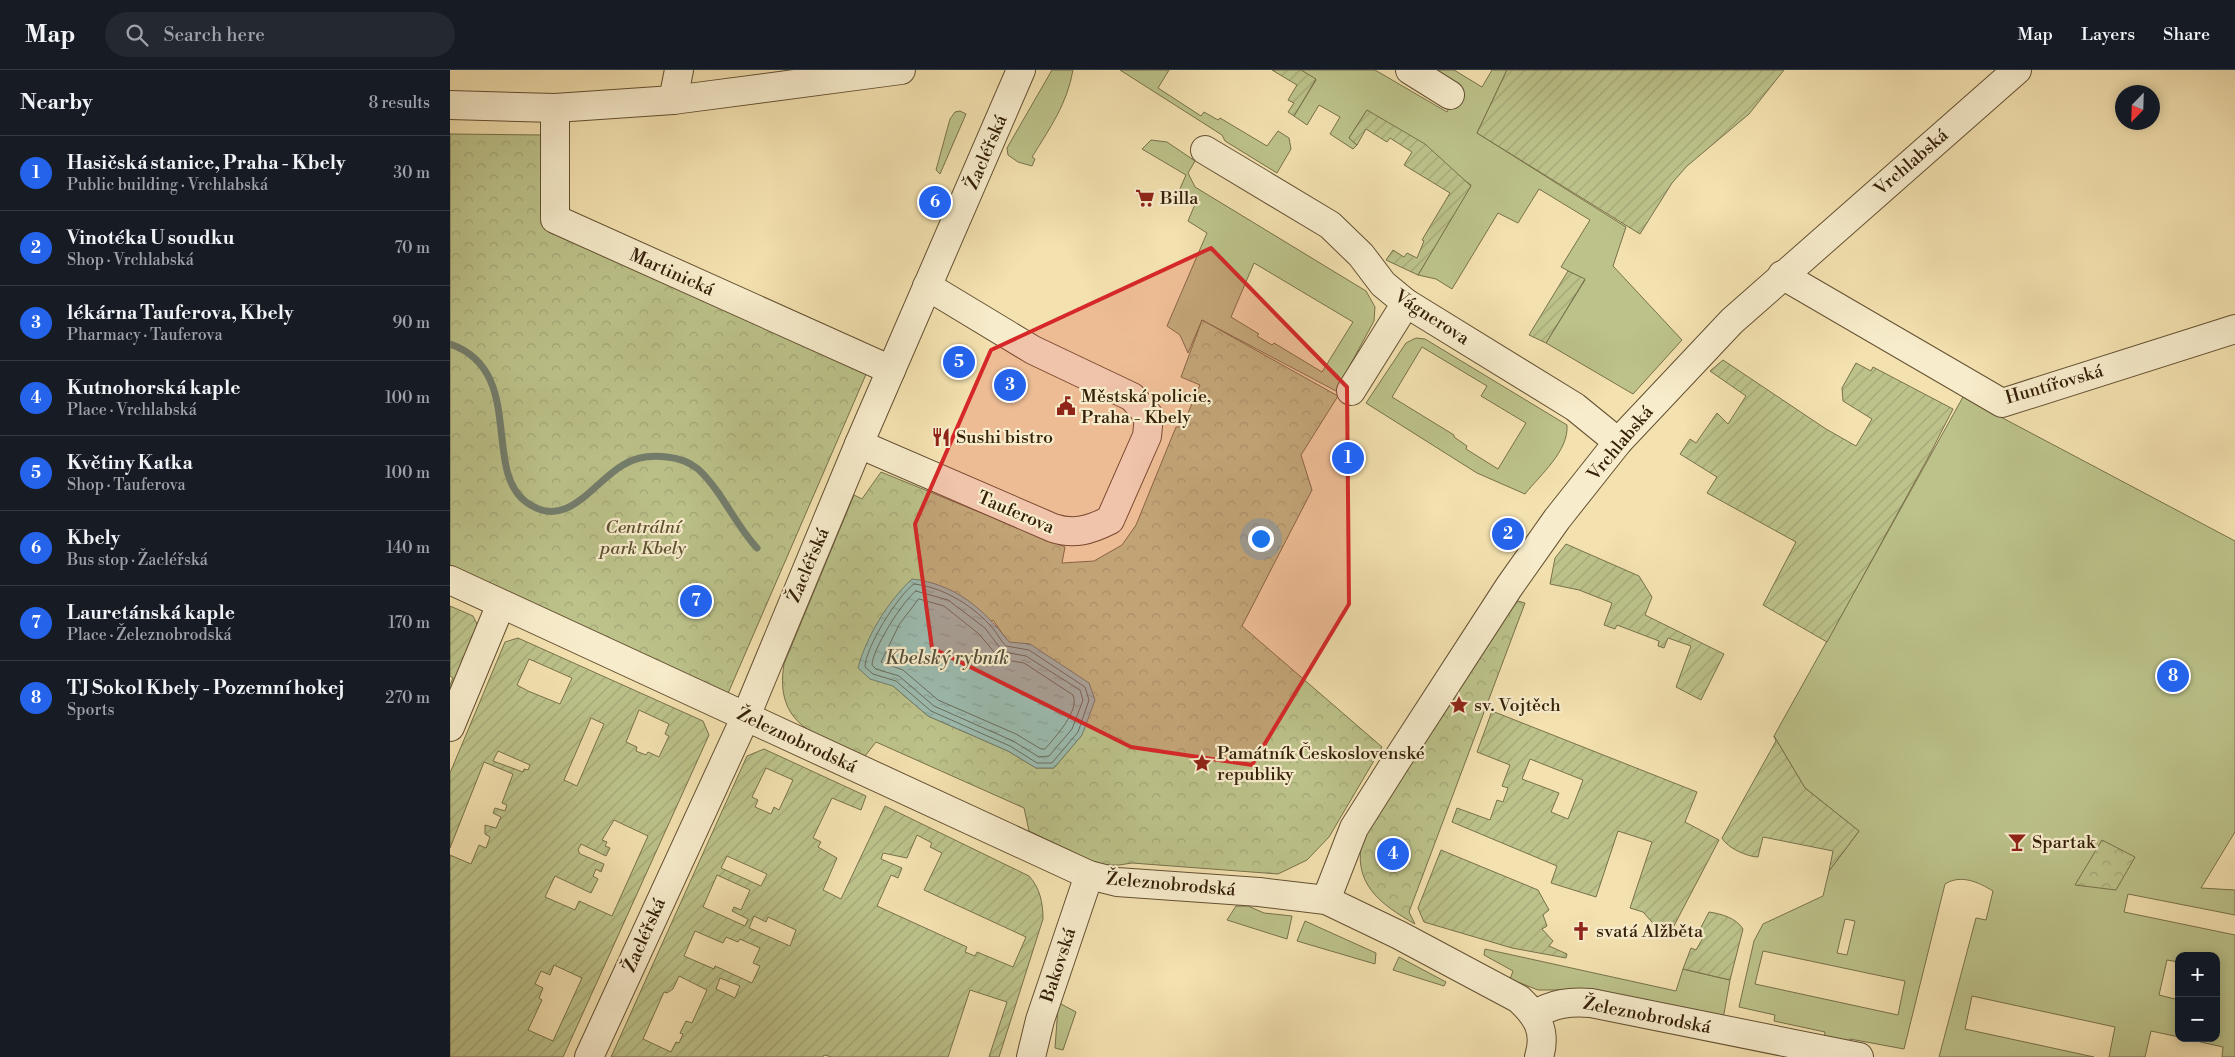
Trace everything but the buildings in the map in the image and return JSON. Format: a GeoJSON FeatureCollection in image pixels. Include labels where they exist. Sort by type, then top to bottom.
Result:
{"type":"FeatureCollection","features":[{"type":"Feature","properties":{"kind":"street"},"geometry":{"type":"LineString","coordinates":[[673,100],[679,70]]}},
{"type":"Feature","properties":{"kind":"street"},"geometry":{"type":"LineString","coordinates":[[450,105],[555,108],[673,100],[837,75],[901,70]]}},
{"type":"Feature","properties":{"kind":"street","name":"Žacléřská"},"geometry":{"type":"LineString","coordinates":[[589,1057],[746,716],[859,444],[1020,70]]}},
{"type":"Feature","properties":{"kind":"street"},"geometry":{"type":"LineString","coordinates":[[1410,70],[1450,95]]}},
{"type":"Feature","properties":{"kind":"street","name":"Vrchlabská"},"geometry":{"type":"LineString","coordinates":[[1326,900],[1354,828],[1395,763],[1509,587],[1557,518],[1618,442],[1732,321],[2017,70]]}},
{"type":"Feature","properties":{"kind":"street","name":"Martinická"},"geometry":{"type":"LineString","coordinates":[[555,108],[555,219],[891,370]]}},
{"type":"Feature","properties":{"kind":"street","name":"Vágnerova"},"geometry":{"type":"LineString","coordinates":[[1206,150],[1330,225],[1361,255],[1384,284],[1406,303],[1575,407],[1618,442]]}},
{"type":"Feature","properties":{"kind":"street","name":"Huntířovská"},"geometry":{"type":"LineString","coordinates":[[1782,275],[2002,403],[2235,329]]}},
{"type":"Feature","properties":{"kind":"street","name":"Tauferova"},"geometry":{"type":"LineString","coordinates":[[859,444],[1068,533],[1090,530],[1110,520],[1147,436],[1149,416],[1132,397],[1033,350],[927,286]]}},
{"type":"Feature","properties":{"kind":"street"},"geometry":{"type":"LineString","coordinates":[[1352,391],[1406,303]]}},
{"type":"Feature","properties":{"kind":"street","name":"Železnobrodská"},"geometry":{"type":"LineString","coordinates":[[450,580],[1089,875],[1117,882],[1259,892],[1326,900],[1399,935],[1497,986],[1519,999],[1535,1014],[1552,1005],[1571,1001],[1590,1003],[1796,1051],[1859,1057]]}},
{"type":"Feature","properties":{"kind":"street"},"geometry":{"type":"LineString","coordinates":[[450,728],[501,604]]}},
{"type":"Feature","properties":{"kind":"street","name":"Bakovská"},"geometry":{"type":"LineString","coordinates":[[1031,1057],[1042,1011],[1089,875]]}},
{"type":"Feature","properties":{"kind":"street"},"geometry":{"type":"LineString","coordinates":[[1535,1014],[1541,1032],[1539,1057]]}},
{"type":"Feature","properties":{"kind":"highlighted area"},"geometry":{"type":"Polygon","coordinates":[[[1211,248],[1347,387],[1349,604],[1252,765],[1131,747],[932,648],[915,524],[991,350],[1211,248]]]}},
{"type":"Feature","properties":{"kind":"green space"},"geometry":{"type":"Polygon","coordinates":[[[1052,70],[1073,70],[1067,94],[1032,157],[1035,159],[1032,166],[1018,162],[1008,155],[1007,148],[1052,70]]]}},
{"type":"Feature","properties":{"kind":"green space"},"geometry":{"type":"Polygon","coordinates":[[[1120,70],[1169,70],[1158,88],[1201,116],[1204,112],[1218,120],[1220,118],[1267,146],[1278,131],[1289,138],[1291,149],[1277,173],[1225,141],[1222,135],[1120,70]]]}},
{"type":"Feature","properties":{"kind":"green space"},"geometry":{"type":"Polygon","coordinates":[[[1272,70],[1301,70],[1316,79],[1294,116],[1288,112],[1294,103],[1288,100],[1297,85],[1272,70]]]}},
{"type":"Feature","properties":{"kind":"green space"},"geometry":{"type":"Polygon","coordinates":[[[1301,70],[1375,70],[1447,112],[1459,85],[1437,70],[1454,70],[1482,87],[1492,70],[1507,70],[1477,133],[1626,227],[1613,266],[1682,340],[1633,394],[1546,343],[1585,280],[1561,267],[1590,220],[1539,189],[1518,223],[1498,213],[1452,289],[1436,279],[1418,275],[1471,185],[1367,110],[1349,138],[1357,145],[1353,149],[1330,134],[1340,117],[1319,105],[1307,125],[1294,116],[1316,80],[1301,70]]]}},
{"type":"Feature","properties":{"kind":"green space"},"geometry":{"type":"Polygon","coordinates":[[[1507,70],[1784,70],[1749,114],[1687,166],[1672,183],[1640,234],[1477,133],[1507,70]]]}},
{"type":"Feature","properties":{"kind":"green space"},"geometry":{"type":"Polygon","coordinates":[[[1367,110],[1425,144],[1471,186],[1418,275],[1386,260],[1393,250],[1404,257],[1407,253],[1417,258],[1424,241],[1422,240],[1450,193],[1404,165],[1412,152],[1390,138],[1387,142],[1366,129],[1357,145],[1349,138],[1367,110]]]}},
{"type":"Feature","properties":{"kind":"green space"},"geometry":{"type":"Polygon","coordinates":[[[960,111],[966,114],[940,174],[936,170],[950,119],[955,112],[960,111]]]}},
{"type":"Feature","properties":{"kind":"green space","name":"Centrální park Kbely"},"geometry":{"type":"Polygon","coordinates":[[[450,134],[543,135],[545,227],[867,372],[726,698],[450,570],[450,134]]]}},
{"type":"Feature","properties":{"kind":"green space"},"geometry":{"type":"Polygon","coordinates":[[[1151,140],[1167,142],[1195,161],[1188,173],[1195,187],[1366,291],[1375,307],[1374,321],[1336,391],[1202,320],[1188,353],[1180,335],[1167,326],[1207,233],[1188,221],[1196,202],[1179,191],[1186,175],[1142,149],[1151,140]],[[1254,263],[1231,317],[1259,334],[1257,336],[1272,345],[1274,343],[1322,372],[1353,322],[1254,263]]]}},
{"type":"Feature","properties":{"kind":"green space"},"geometry":{"type":"Polygon","coordinates":[[[1568,271],[1585,279],[1546,343],[1529,335],[1568,271]]]}},
{"type":"Feature","properties":{"kind":"green space"},"geometry":{"type":"Polygon","coordinates":[[[1202,320],[1338,396],[1301,455],[1312,490],[1242,626],[1382,747],[1329,837],[1307,860],[1278,874],[1132,863],[1100,865],[1029,831],[1024,808],[876,742],[865,756],[816,734],[803,726],[793,715],[786,702],[783,685],[784,664],[854,495],[862,499],[881,472],[1065,547],[1062,563],[1094,561],[1122,545],[1136,525],[1176,427],[1182,427],[1200,385],[1181,377],[1202,320]],[[993,620],[893,686],[928,716],[1008,751],[1036,768],[1054,768],[1082,735],[1030,644],[1009,643],[993,620]]]}},
{"type":"Feature","properties":{"kind":"green space"},"geometry":{"type":"Polygon","coordinates":[[[1416,338],[1425,339],[1567,425],[1566,435],[1559,453],[1525,494],[1477,473],[1366,403],[1406,343],[1416,338]],[[1422,347],[1392,397],[1454,435],[1454,437],[1467,446],[1466,449],[1498,469],[1526,423],[1481,396],[1487,386],[1422,347]]]}},
{"type":"Feature","properties":{"kind":"green space"},"geometry":{"type":"Polygon","coordinates":[[[1723,360],[1826,429],[1856,446],[1872,419],[1843,401],[1842,388],[1856,363],[1871,371],[1873,367],[1953,409],[1827,642],[1763,605],[1796,542],[1707,493],[1717,477],[1680,454],[1690,439],[1696,443],[1717,413],[1728,424],[1746,396],[1710,371],[1723,360]]]}},
{"type":"Feature","properties":{"kind":"green space"},"geometry":{"type":"Polygon","coordinates":[[[1963,397],[2235,541],[2235,832],[2201,888],[2235,890],[2235,915],[2128,894],[2124,912],[2235,935],[2235,1057],[2222,1057],[2223,1047],[2201,1042],[2220,1042],[2220,952],[2175,952],[2175,961],[2167,960],[2159,995],[2175,999],[2175,1036],[2151,1031],[2145,1057],[2109,1057],[2115,1027],[1972,996],[1965,1029],[2094,1057],[1939,1057],[1976,918],[1986,920],[1993,891],[1975,882],[1963,879],[1945,884],[1904,1049],[1850,1039],[1847,1046],[1824,1040],[1825,1032],[1774,1021],[1775,1015],[1739,1007],[1754,941],[1763,924],[1823,896],[1829,871],[1859,831],[1805,788],[1774,736],[1963,397]],[[1845,919],[1837,953],[1847,955],[1855,921],[1845,919]],[[1763,951],[1755,984],[1898,1015],[1905,981],[1763,951]]]}},
{"type":"Feature","properties":{"kind":"green space"},"geometry":{"type":"Polygon","coordinates":[[[1566,544],[1639,576],[1652,597],[1645,615],[1724,654],[1701,700],[1676,687],[1691,646],[1668,638],[1664,648],[1658,646],[1659,641],[1617,625],[1615,629],[1604,625],[1612,603],[1579,590],[1550,584],[1555,558],[1566,544]]]}},
{"type":"Feature","properties":{"kind":"green space"},"geometry":{"type":"Polygon","coordinates":[[[1514,600],[1525,603],[1409,912],[1415,924],[1390,908],[1371,890],[1361,868],[1360,854],[1363,838],[1514,600]]]}},
{"type":"Feature","properties":{"kind":"green space"},"geometry":{"type":"Polygon","coordinates":[[[450,606],[473,616],[479,628],[450,701],[450,685],[453,678],[450,676],[450,606]]]}},
{"type":"Feature","properties":{"kind":"green space"},"geometry":{"type":"Polygon","coordinates":[[[518,638],[703,721],[709,735],[563,1057],[450,1057],[450,855],[471,864],[479,845],[486,848],[490,837],[485,834],[485,825],[496,828],[501,817],[493,813],[495,808],[505,811],[507,805],[502,803],[513,774],[484,762],[450,848],[450,773],[505,642],[518,638]],[[529,659],[517,685],[560,704],[572,678],[529,659]],[[639,710],[626,742],[637,747],[636,751],[646,755],[648,752],[659,757],[669,736],[665,734],[669,724],[639,710]],[[591,718],[564,780],[577,786],[604,724],[591,718]],[[498,751],[493,761],[523,772],[524,769],[528,770],[530,765],[498,751]],[[614,820],[602,840],[607,842],[605,846],[610,848],[606,856],[581,844],[578,850],[580,854],[604,864],[601,872],[596,869],[593,876],[598,879],[591,893],[555,876],[545,897],[575,910],[579,901],[612,916],[648,836],[614,820]],[[554,965],[550,975],[541,971],[535,984],[543,988],[539,998],[542,1000],[528,1030],[553,1041],[582,978],[554,965]]]}},
{"type":"Feature","properties":{"kind":"green space"},"geometry":{"type":"Polygon","coordinates":[[[1492,711],[1697,792],[1685,822],[1719,840],[1667,939],[1643,912],[1630,908],[1652,842],[1618,831],[1596,897],[1551,883],[1557,866],[1452,822],[1457,808],[1490,820],[1497,800],[1503,802],[1508,788],[1502,786],[1510,765],[1477,752],[1492,711]],[[1530,759],[1522,779],[1559,793],[1551,812],[1568,819],[1583,780],[1530,759]]]}},
{"type":"Feature","properties":{"kind":"green space"},"geometry":{"type":"Polygon","coordinates":[[[1774,736],[1805,788],[1859,831],[1829,871],[1833,851],[1763,837],[1758,857],[1754,857],[1733,848],[1722,838],[1776,741],[1774,736]]]}},
{"type":"Feature","properties":{"kind":"green space"},"geometry":{"type":"Polygon","coordinates":[[[764,749],[866,796],[861,810],[832,798],[813,838],[821,842],[818,847],[837,858],[823,890],[841,899],[885,806],[1029,876],[1040,896],[1043,919],[999,1057],[989,1057],[1007,1002],[970,990],[948,1057],[832,1057],[824,1055],[823,1057],[611,1057],[747,756],[764,749]],[[766,768],[752,797],[758,800],[755,807],[771,814],[774,807],[779,810],[793,780],[766,768]],[[917,835],[907,858],[883,853],[881,859],[902,868],[898,878],[891,875],[877,906],[967,947],[965,952],[975,956],[977,952],[1013,967],[1026,937],[924,890],[942,853],[930,847],[932,843],[917,835]],[[727,856],[721,868],[761,886],[767,874],[727,856]],[[717,875],[703,907],[745,926],[748,919],[732,911],[734,907],[741,910],[750,890],[717,875]],[[754,916],[749,928],[790,946],[796,930],[768,917],[766,922],[754,916]],[[695,931],[684,956],[714,969],[715,966],[752,983],[760,966],[753,963],[760,948],[740,939],[738,942],[726,937],[723,943],[695,931]],[[679,976],[673,989],[667,993],[664,992],[643,1039],[671,1052],[676,1042],[679,1043],[683,1034],[680,1033],[686,1021],[692,1023],[707,990],[679,976]],[[720,978],[716,989],[735,998],[740,986],[720,978]]]}},
{"type":"Feature","properties":{"kind":"green space"},"geometry":{"type":"Polygon","coordinates":[[[2102,840],[2135,857],[2116,890],[2075,885],[2102,840]]]}},
{"type":"Feature","properties":{"kind":"green space"},"geometry":{"type":"Polygon","coordinates":[[[1441,850],[1538,890],[1549,910],[1543,915],[1547,926],[1542,929],[1553,941],[1549,946],[1567,954],[1566,958],[1512,948],[1424,922],[1418,908],[1441,850]]]}},
{"type":"Feature","properties":{"kind":"green space"},"geometry":{"type":"Polygon","coordinates":[[[1236,906],[1248,906],[1264,913],[1292,916],[1287,939],[1227,920],[1236,906]]]}},
{"type":"Feature","properties":{"kind":"green space"},"geometry":{"type":"Polygon","coordinates":[[[1709,912],[1728,917],[1737,922],[1743,929],[1730,980],[1683,969],[1691,948],[1696,950],[1704,936],[1698,933],[1709,912]]]}},
{"type":"Feature","properties":{"kind":"green space"},"geometry":{"type":"Polygon","coordinates":[[[1305,921],[1376,953],[1375,964],[1297,941],[1305,921]]]}},
{"type":"Feature","properties":{"kind":"green space"},"geometry":{"type":"Polygon","coordinates":[[[1485,949],[1676,991],[1683,969],[1730,980],[1723,1019],[1581,990],[1538,990],[1510,979],[1513,971],[1484,955],[1485,949]]]}},
{"type":"Feature","properties":{"kind":"green space"},"geometry":{"type":"Polygon","coordinates":[[[1399,957],[1446,982],[1444,986],[1393,970],[1399,957]]]}},
{"type":"Feature","properties":{"kind":"green space"},"geometry":{"type":"Polygon","coordinates":[[[1061,1004],[1076,1012],[1063,1050],[1055,1048],[1058,1007],[1061,1004]]]}},
{"type":"Feature","properties":{"kind":"water","name":"Kbelský rybník"},"geometry":{"type":"Polygon","coordinates":[[[912,579],[942,586],[955,592],[979,609],[1009,642],[1030,644],[1089,683],[1095,700],[1082,735],[1054,768],[1036,768],[1008,751],[928,716],[893,686],[870,679],[858,668],[866,644],[879,620],[912,579]]]}},
{"type":"Feature","properties":{"kind":"waterway"},"geometry":{"type":"LineString","coordinates":[[450,344],[473,357],[488,375],[496,397],[506,467],[513,487],[526,502],[541,510],[554,511],[567,508],[578,502],[628,462],[638,458],[649,457],[675,458],[687,462],[706,477],[757,548]]}},
{"type":"Feature","properties":{"kind":"place","name":"Billa"},"geometry":{"type":"Point","coordinates":[1145,198]}},
{"type":"Feature","properties":{"kind":"place","name":"Kbely"},"geometry":{"type":"Point","coordinates":[935,202]}},
{"type":"Feature","properties":{"kind":"place","name":"Květiny Katka"},"geometry":{"type":"Point","coordinates":[959,362]}},
{"type":"Feature","properties":{"kind":"place","name":"lékárna Tauferova, Kbely"},"geometry":{"type":"Point","coordinates":[1010,385]}},
{"type":"Feature","properties":{"kind":"place","name":"Městská policie, Praha - Kbely"},"geometry":{"type":"Point","coordinates":[1066,406]}},
{"type":"Feature","properties":{"kind":"place","name":"Sushi bistro"},"geometry":{"type":"Point","coordinates":[941,437]}},
{"type":"Feature","properties":{"kind":"place","name":"Hasičská stanice, Praha - Kbely"},"geometry":{"type":"Point","coordinates":[1348,458]}},
{"type":"Feature","properties":{"kind":"place","name":"Vinotéka U soudku"},"geometry":{"type":"Point","coordinates":[1508,534]}},
{"type":"Feature","properties":{"kind":"place","name":"Lauretánská kaple"},"geometry":{"type":"Point","coordinates":[696,601]}},
{"type":"Feature","properties":{"kind":"place","name":"TJ Sokol Kbely - Pozemní hokej"},"geometry":{"type":"Point","coordinates":[2173,676]}},
{"type":"Feature","properties":{"kind":"place","name":"sv. Vojtěch"},"geometry":{"type":"Point","coordinates":[1459,705]}},
{"type":"Feature","properties":{"kind":"place","name":"Památník Československé republiky"},"geometry":{"type":"Point","coordinates":[1202,763]}},
{"type":"Feature","properties":{"kind":"place","name":"Spartak"},"geometry":{"type":"Point","coordinates":[2017,842]}},
{"type":"Feature","properties":{"kind":"place","name":"Kutnohorská kaple"},"geometry":{"type":"Point","coordinates":[1393,854]}},
{"type":"Feature","properties":{"kind":"place","name":"svatá Alžběta"},"geometry":{"type":"Point","coordinates":[1581,931]}}]}
